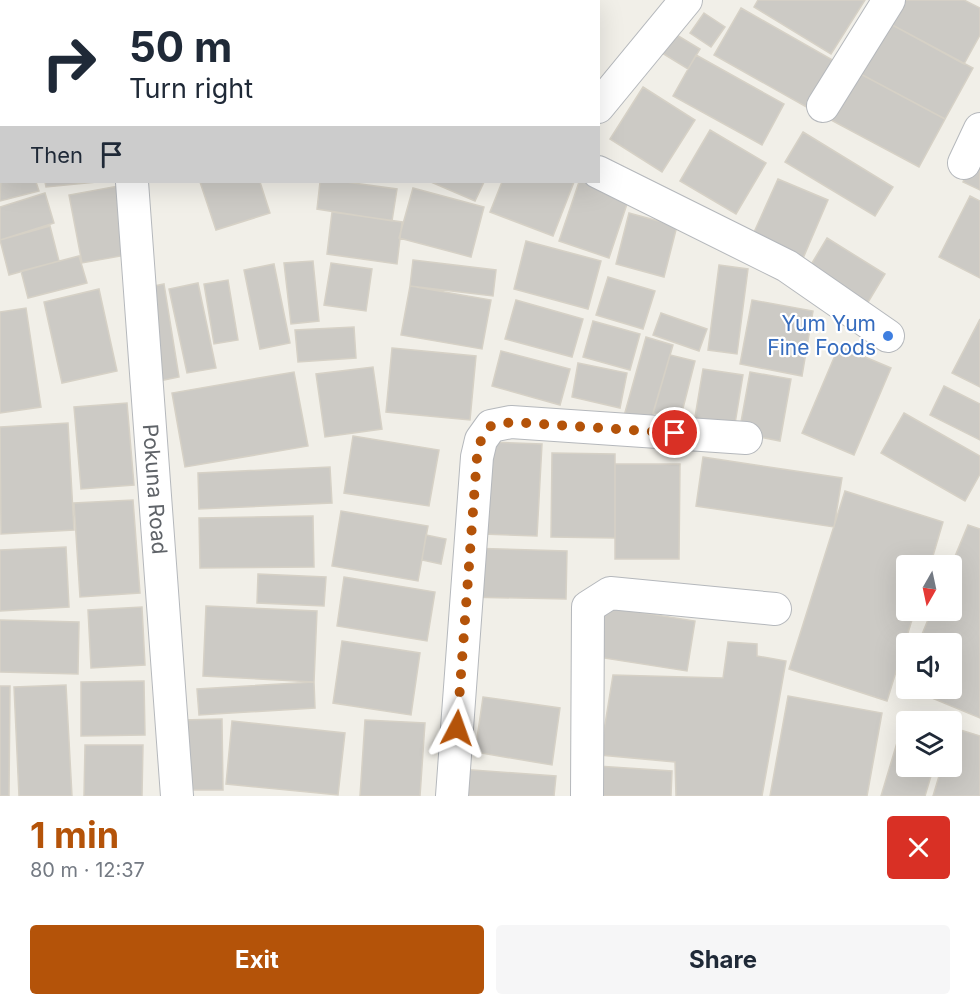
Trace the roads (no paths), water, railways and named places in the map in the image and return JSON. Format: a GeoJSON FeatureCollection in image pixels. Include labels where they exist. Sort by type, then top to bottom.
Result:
{"type":"FeatureCollection","features":[{"type":"Feature","properties":{"kind":"street"},"geometry":{"type":"LineString","coordinates":[[600,105],[686,0]]}},
{"type":"Feature","properties":{"kind":"street"},"geometry":{"type":"LineString","coordinates":[[823,106],[889,0]]}},
{"type":"Feature","properties":{"kind":"street"},"geometry":{"type":"LineString","coordinates":[[964,163],[980,129]]}},
{"type":"Feature","properties":{"kind":"street"},"geometry":{"type":"LineString","coordinates":[[600,173],[787,266],[888,336]]}},
{"type":"Feature","properties":{"kind":"street","name":"Pokuna Road"},"geometry":{"type":"LineString","coordinates":[[132,183],[177,796]]}},
{"type":"Feature","properties":{"kind":"street"},"geometry":{"type":"LineString","coordinates":[[452,796],[477,457],[481,440],[491,426],[512,422],[746,438]]}},
{"type":"Feature","properties":{"kind":"street"},"geometry":{"type":"LineString","coordinates":[[587,796],[588,607],[610,593],[775,609]]}},
{"type":"Feature","properties":{"kind":"place","name":"Yum Yum Fine Foods"},"geometry":{"type":"Point","coordinates":[888,336]}}]}
